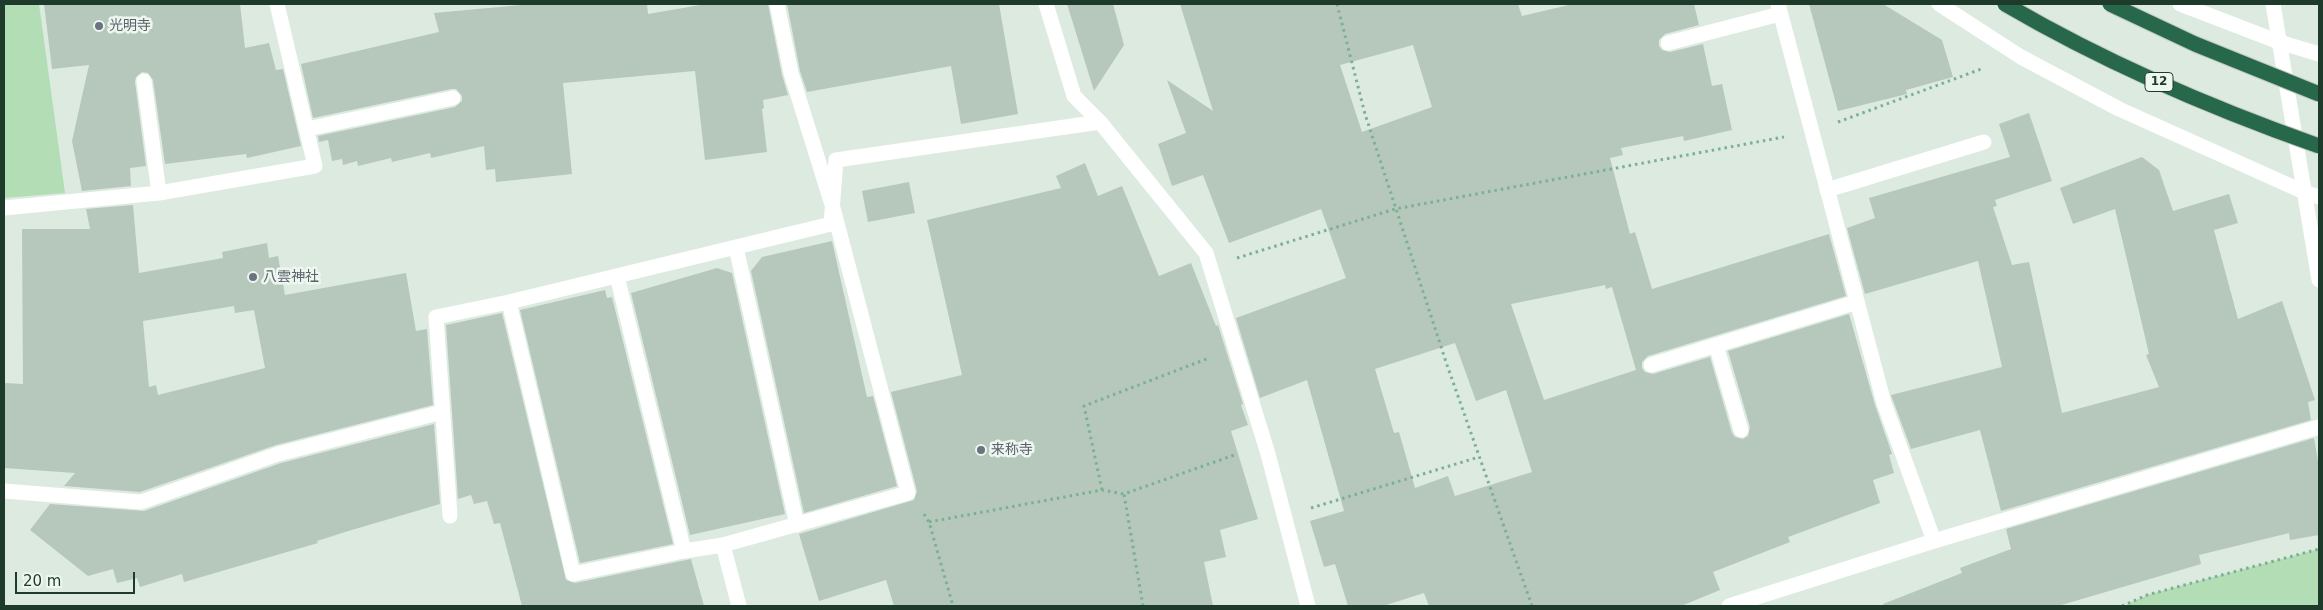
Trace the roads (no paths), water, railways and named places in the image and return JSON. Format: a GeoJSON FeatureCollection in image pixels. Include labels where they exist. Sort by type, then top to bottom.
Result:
{"type":"FeatureCollection","features":[{"type":"Feature","properties":{"kind":"highway","name":"12"},"geometry":{"type":"LineString","coordinates":[[2005,4],[2051,31],[2174,90],[2262,126],[2319,146]]}},
{"type":"Feature","properties":{"kind":"highway"},"geometry":{"type":"LineString","coordinates":[[2110,4],[2195,44],[2319,94]]}},
{"type":"Feature","properties":{"kind":"street"},"geometry":{"type":"LineString","coordinates":[[4,208],[159,193],[315,166],[277,4]]}},
{"type":"Feature","properties":{"kind":"street"},"geometry":{"type":"LineString","coordinates":[[509,302],[573,574],[684,551],[723,545],[908,494],[833,208],[791,73],[777,4]]}},
{"type":"Feature","properties":{"kind":"street"},"geometry":{"type":"LineString","coordinates":[[1046,4],[1074,96],[1100,122],[1206,253],[1264,444],[1308,606]]}},
{"type":"Feature","properties":{"kind":"street"},"geometry":{"type":"LineString","coordinates":[[1939,4],[2021,57],[2120,110],[2319,197]]}},
{"type":"Feature","properties":{"kind":"street"},"geometry":{"type":"LineString","coordinates":[[2180,4],[2279,42],[2319,54]]}},
{"type":"Feature","properties":{"kind":"street"},"geometry":{"type":"LineString","coordinates":[[2273,4],[2319,280]]}},
{"type":"Feature","properties":{"kind":"street"},"geometry":{"type":"LineString","coordinates":[[1668,43],[1779,9],[1884,403],[1934,541]]}},
{"type":"Feature","properties":{"kind":"street"},"geometry":{"type":"LineString","coordinates":[[144,81],[159,193]]}},
{"type":"Feature","properties":{"kind":"street"},"geometry":{"type":"LineString","coordinates":[[307,129],[453,98]]}},
{"type":"Feature","properties":{"kind":"street"},"geometry":{"type":"LineString","coordinates":[[450,516],[436,317],[509,302],[831,224],[836,160],[1100,122]]}},
{"type":"Feature","properties":{"kind":"street"},"geometry":{"type":"LineString","coordinates":[[1827,190],[1984,142]]}},
{"type":"Feature","properties":{"kind":"street"},"geometry":{"type":"LineString","coordinates":[[736,247],[797,525]]}},
{"type":"Feature","properties":{"kind":"street"},"geometry":{"type":"LineString","coordinates":[[617,276],[684,551]]}},
{"type":"Feature","properties":{"kind":"street"},"geometry":{"type":"LineString","coordinates":[[1651,365],[1857,302]]}},
{"type":"Feature","properties":{"kind":"street"},"geometry":{"type":"LineString","coordinates":[[1716,345],[1741,430]]}},
{"type":"Feature","properties":{"kind":"street"},"geometry":{"type":"LineString","coordinates":[[4,491],[140,502],[278,454],[442,412]]}},
{"type":"Feature","properties":{"kind":"street"},"geometry":{"type":"LineString","coordinates":[[1729,606],[1934,541],[2319,427]]}},
{"type":"Feature","properties":{"kind":"street"},"geometry":{"type":"LineString","coordinates":[[723,545],[739,606]]}},
{"type":"Feature","properties":{"kind":"place","name":"光明寺"},"geometry":{"type":"Point","coordinates":[99,26]}},
{"type":"Feature","properties":{"kind":"place","name":"八雲神社"},"geometry":{"type":"Point","coordinates":[253,277]}},
{"type":"Feature","properties":{"kind":"place","name":"来称寺"},"geometry":{"type":"Point","coordinates":[981,450]}}]}
